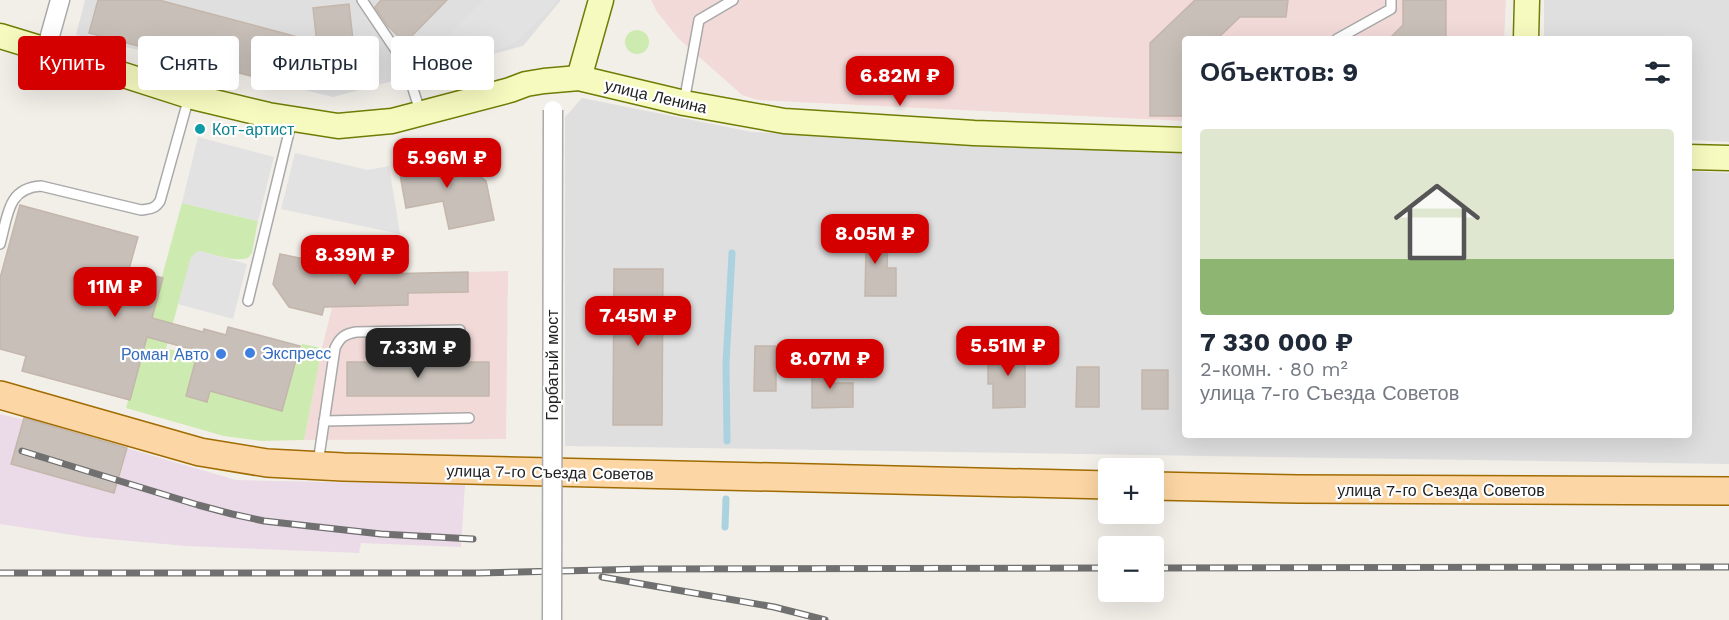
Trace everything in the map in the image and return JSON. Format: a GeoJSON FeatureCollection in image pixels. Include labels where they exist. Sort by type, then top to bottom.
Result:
{"type":"FeatureCollection","features":[{"type":"Feature","properties":{"kind":"main road","name":"улица 7-го Съезда Советов"},"geometry":{"type":"LineString","coordinates":[[0,395],[200,452],[267,463],[1098,485]]}},
{"type":"Feature","properties":{"kind":"main road","name":"улица 7-го Съезда Советов"},"geometry":{"type":"LineString","coordinates":[[1164,486],[1729,491]]}},
{"type":"Feature","properties":{"kind":"street"},"geometry":{"type":"LineString","coordinates":[[50,36],[60,0]]}},
{"type":"Feature","properties":{"kind":"street"},"geometry":{"type":"LineString","coordinates":[[579,78],[601,0]]}},
{"type":"Feature","properties":{"kind":"street"},"geometry":{"type":"LineString","coordinates":[[1526,36],[1527,0]]}},
{"type":"Feature","properties":{"kind":"street","name":"улица Ленина"},"geometry":{"type":"LineString","coordinates":[[0,36],[18,41]]}},
{"type":"Feature","properties":{"kind":"street","name":"улица Ленина"},"geometry":{"type":"LineString","coordinates":[[126,76],[189,96],[292,120],[338,126],[392,121],[526,84],[559,78],[579,78],[684,103],[784,121],[974,133],[1182,140]]}},
{"type":"Feature","properties":{"kind":"street","name":"Горбатый мост"},"geometry":{"type":"LineString","coordinates":[[552,620],[553,110]]}},
{"type":"Feature","properties":{"kind":"street"},"geometry":{"type":"LineString","coordinates":[[1692,157],[1729,158]]}},
{"type":"Feature","properties":{"kind":"lane"},"geometry":{"type":"LineString","coordinates":[[362,0],[405,64],[421,113]]}},
{"type":"Feature","properties":{"kind":"lane"},"geometry":{"type":"LineString","coordinates":[[684,103],[699,20],[733,0]]}},
{"type":"Feature","properties":{"kind":"lane"},"geometry":{"type":"LineString","coordinates":[[1342,36],[1391,9],[1391,0]]}},
{"type":"Feature","properties":{"kind":"lane"},"geometry":{"type":"LineString","coordinates":[[0,244],[11,204],[17,194],[34,186],[141,210],[157,206],[189,96]]}},
{"type":"Feature","properties":{"kind":"lane"},"geometry":{"type":"LineString","coordinates":[[248,301],[292,120]]}},
{"type":"Feature","properties":{"kind":"lane"},"geometry":{"type":"LineString","coordinates":[[318,466],[338,340],[345,334],[356,332],[460,330]]}},
{"type":"Feature","properties":{"kind":"lane"},"geometry":{"type":"LineString","coordinates":[[324,421],[469,418]]}},
{"type":"Feature","properties":{"kind":"shaded area"},"geometry":{"type":"Polygon","coordinates":[[[85,0],[561,0],[523,46],[494,54],[494,36],[391,36],[391,81],[379,85],[379,36],[251,36],[251,77],[239,74],[239,36],[138,36],[138,50],[126,47],[126,36],[76,35],[85,0]]]}},
{"type":"Feature","properties":{"kind":"shaded area"},"geometry":{"type":"Polygon","coordinates":[[[483,0],[558,0],[520,39],[505,48],[494,51],[494,36],[453,36],[451,32],[483,0]]]}},
{"type":"Feature","properties":{"kind":"shaded area"},"geometry":{"type":"Polygon","coordinates":[[[651,0],[1506,0],[1504,36],[1182,36],[1182,121],[758,100],[742,95],[678,38],[657,12],[651,0]]]}},
{"type":"Feature","properties":{"kind":"shaded area"},"geometry":{"type":"Polygon","coordinates":[[[1544,0],[1729,0],[1729,142],[1692,140],[1692,36],[1544,36],[1544,0]]]}},
{"type":"Feature","properties":{"kind":"shaded area"},"geometry":{"type":"Polygon","coordinates":[[[304,90],[359,90],[333,97],[304,90]]]}},
{"type":"Feature","properties":{"kind":"shaded area"},"geometry":{"type":"Polygon","coordinates":[[[582,98],[752,132],[1182,150],[1182,438],[1692,438],[1692,171],[1729,173],[1729,464],[565,446],[565,117],[582,98]]]}},
{"type":"Feature","properties":{"kind":"shaded area"},"geometry":{"type":"Polygon","coordinates":[[[198,137],[274,157],[258,221],[182,203],[198,137]]]}},
{"type":"Feature","properties":{"kind":"shaded area"},"geometry":{"type":"Polygon","coordinates":[[[295,153],[368,170],[389,166],[400,234],[281,209],[295,153]]]}},
{"type":"Feature","properties":{"kind":"shaded area"},"geometry":{"type":"Polygon","coordinates":[[[200,251],[247,264],[233,319],[178,304],[191,258],[200,251]]]}},
{"type":"Feature","properties":{"kind":"shaded area"},"geometry":{"type":"Polygon","coordinates":[[[508,271],[506,439],[304,440],[322,348],[340,275],[508,271]]]}},
{"type":"Feature","properties":{"kind":"shaded area"},"geometry":{"type":"Polygon","coordinates":[[[0,414],[47,425],[236,480],[465,485],[461,547],[361,543],[359,553],[186,546],[86,537],[0,524],[0,414]]]}},
{"type":"Feature","properties":{"kind":"green space"},"geometry":{"type":"Polygon","coordinates":[[[637,30],[646,33],[649,42],[646,51],[637,54],[628,51],[625,42],[628,33],[637,30]]]}},
{"type":"Feature","properties":{"kind":"green space"},"geometry":{"type":"Polygon","coordinates":[[[182,203],[258,221],[252,253],[248,258],[230,259],[200,251],[191,258],[166,348],[196,357],[186,396],[207,402],[210,391],[282,411],[302,344],[322,348],[304,440],[262,441],[224,436],[126,408],[182,203]]]}},
{"type":"Feature","properties":{"kind":"building"},"geometry":{"type":"Polygon","coordinates":[[[98,0],[159,0],[294,36],[251,36],[251,76],[239,73],[239,36],[138,36],[138,46],[126,43],[126,36],[100,36],[89,33],[98,0]]]}},
{"type":"Feature","properties":{"kind":"building"},"geometry":{"type":"Polygon","coordinates":[[[381,0],[447,0],[412,36],[398,36],[375,7],[381,0]]]}},
{"type":"Feature","properties":{"kind":"building"},"geometry":{"type":"Polygon","coordinates":[[[1195,0],[1288,0],[1286,17],[1240,17],[1220,36],[1182,36],[1182,116],[1150,116],[1150,43],[1195,0]]]}},
{"type":"Feature","properties":{"kind":"building"},"geometry":{"type":"Polygon","coordinates":[[[1403,0],[1446,0],[1446,36],[1392,36],[1403,25],[1403,0]]]}},
{"type":"Feature","properties":{"kind":"building"},"geometry":{"type":"Polygon","coordinates":[[[349,4],[353,36],[316,36],[313,8],[349,4]]]}},
{"type":"Feature","properties":{"kind":"building"},"geometry":{"type":"Polygon","coordinates":[[[449,153],[486,181],[494,220],[449,229],[443,201],[406,208],[398,163],[449,153]]]}},
{"type":"Feature","properties":{"kind":"building"},"geometry":{"type":"Polygon","coordinates":[[[20,205],[138,237],[129,269],[163,278],[152,318],[203,332],[204,329],[226,335],[228,327],[300,346],[282,411],[210,391],[207,402],[186,396],[198,351],[147,337],[130,400],[22,371],[26,356],[0,349],[0,278],[20,205]]]}},
{"type":"Feature","properties":{"kind":"building"},"geometry":{"type":"Polygon","coordinates":[[[865,227],[868,240],[888,241],[887,268],[896,268],[896,296],[865,296],[866,246],[853,250],[848,231],[865,227]]]}},
{"type":"Feature","properties":{"kind":"building"},"geometry":{"type":"Polygon","coordinates":[[[280,254],[334,265],[332,275],[468,272],[468,292],[408,293],[408,305],[324,307],[322,315],[289,307],[273,284],[280,254]]]}},
{"type":"Feature","properties":{"kind":"building"},"geometry":{"type":"Polygon","coordinates":[[[614,269],[663,269],[662,425],[613,425],[614,269]]]}},
{"type":"Feature","properties":{"kind":"building"},"geometry":{"type":"Polygon","coordinates":[[[755,346],[776,346],[776,391],[754,391],[755,346]]]}},
{"type":"Feature","properties":{"kind":"building"},"geometry":{"type":"Polygon","coordinates":[[[1025,346],[1025,407],[993,408],[993,384],[988,384],[988,365],[994,365],[993,347],[1025,346]]]}},
{"type":"Feature","properties":{"kind":"building"},"geometry":{"type":"Polygon","coordinates":[[[347,362],[489,362],[489,396],[347,396],[347,362]]]}},
{"type":"Feature","properties":{"kind":"building"},"geometry":{"type":"Polygon","coordinates":[[[1077,367],[1099,367],[1099,407],[1076,407],[1077,367]]]}},
{"type":"Feature","properties":{"kind":"building"},"geometry":{"type":"Polygon","coordinates":[[[812,368],[834,368],[834,383],[853,383],[853,407],[812,408],[812,368]]]}},
{"type":"Feature","properties":{"kind":"building"},"geometry":{"type":"Polygon","coordinates":[[[1142,370],[1168,370],[1168,409],[1142,409],[1142,370]]]}},
{"type":"Feature","properties":{"kind":"building"},"geometry":{"type":"Polygon","coordinates":[[[24,418],[127,448],[114,493],[11,464],[24,418]]]}},
{"type":"Feature","properties":{"kind":"waterway"},"geometry":{"type":"LineString","coordinates":[[727,441],[726,364],[732,253]]}},
{"type":"Feature","properties":{"kind":"waterway"},"geometry":{"type":"LineString","coordinates":[[725,527],[726,499]]}},
{"type":"Feature","properties":{"kind":"railway"},"geometry":{"type":"LineString","coordinates":[[22,451],[198,505],[264,521],[381,534],[473,539]]}},
{"type":"Feature","properties":{"kind":"railway"},"geometry":{"type":"LineString","coordinates":[[1164,568],[1729,567]]}},
{"type":"Feature","properties":{"kind":"railway"},"geometry":{"type":"LineString","coordinates":[[0,573],[479,573],[645,569],[1098,568]]}},
{"type":"Feature","properties":{"kind":"railway"},"geometry":{"type":"LineString","coordinates":[[602,577],[774,607],[825,620]]}},
{"type":"Feature","properties":{"kind":"place","name":"Кот-артист"},"geometry":{"type":"Point","coordinates":[200,129]}},
{"type":"Feature","properties":{"kind":"place","name":"Экспресс"},"geometry":{"type":"Point","coordinates":[250,353]}},
{"type":"Feature","properties":{"kind":"place","name":"Роман Авто"},"geometry":{"type":"Point","coordinates":[221,354]}}]}
